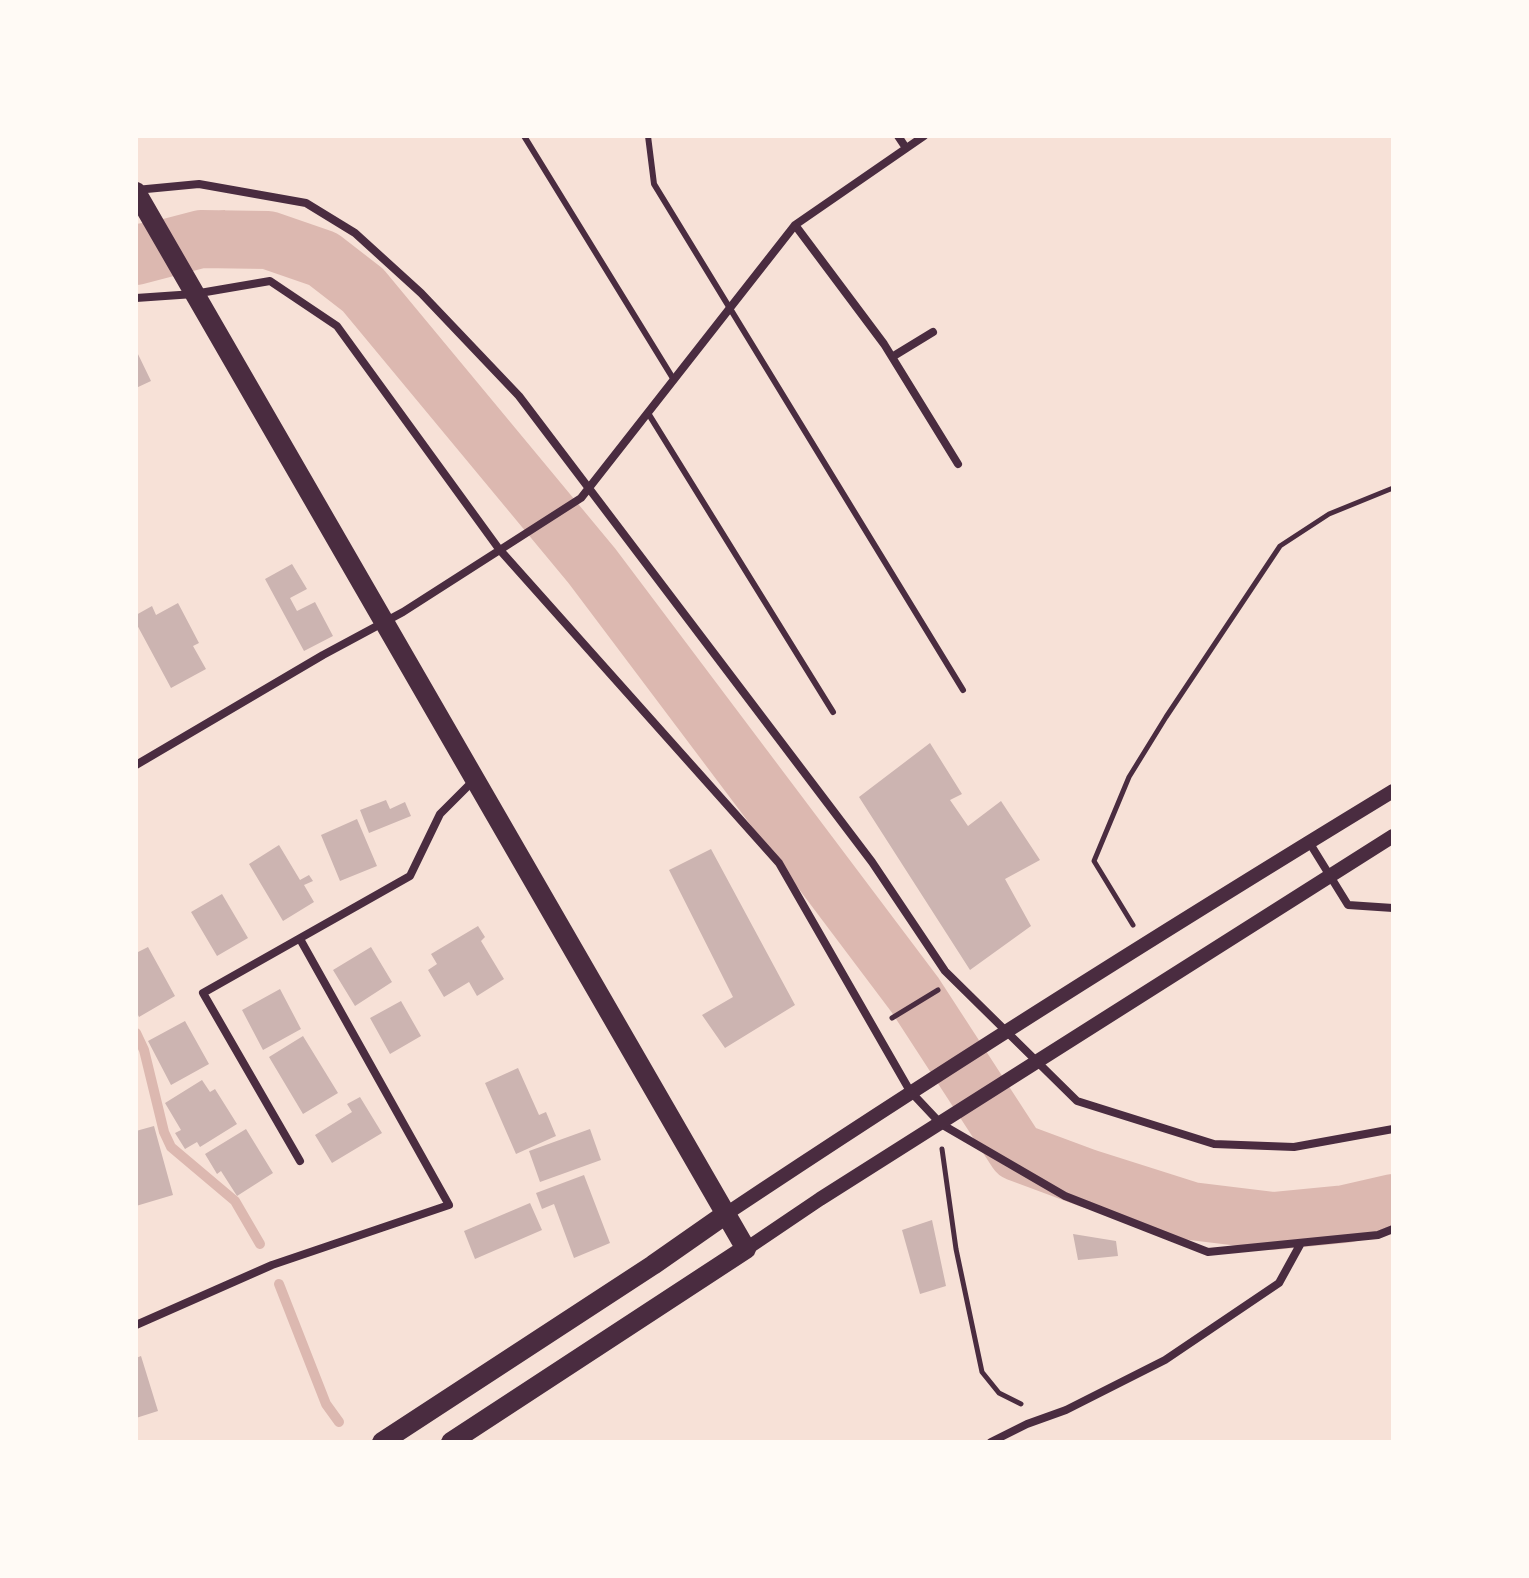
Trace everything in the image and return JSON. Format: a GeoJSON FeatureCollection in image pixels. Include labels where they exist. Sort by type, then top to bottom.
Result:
{"type":"FeatureCollection","features":[{"type":"Feature","properties":{"kind":"main road"},"geometry":{"type":"LineString","coordinates":[[136,191],[746,1249],[451,1442]]}},
{"type":"Feature","properties":{"kind":"main road"},"geometry":{"type":"LineString","coordinates":[[382,1442],[726,1214]]}},
{"type":"Feature","properties":{"kind":"street"},"geometry":{"type":"LineString","coordinates":[[898,136],[906,148]]}},
{"type":"Feature","properties":{"kind":"street"},"geometry":{"type":"LineString","coordinates":[[136,765],[403,612],[581,498],[795,225],[924,136]]}},
{"type":"Feature","properties":{"kind":"street"},"geometry":{"type":"LineString","coordinates":[[136,191],[199,184],[306,203],[355,233],[421,293],[519,396],[872,862],[945,971],[1077,1101],[1214,1144],[1294,1147],[1393,1129]]}},
{"type":"Feature","properties":{"kind":"street"},"geometry":{"type":"LineString","coordinates":[[795,225],[892,357],[958,464]]}},
{"type":"Feature","properties":{"kind":"street"},"geometry":{"type":"LineString","coordinates":[[136,298],[194,294],[270,281],[337,326],[499,549],[779,863],[910,1091],[941,1124],[1065,1196],[1208,1252],[1378,1235],[1393,1229]]}},
{"type":"Feature","properties":{"kind":"street"},"geometry":{"type":"LineString","coordinates":[[892,357],[933,332]]}},
{"type":"Feature","properties":{"kind":"street"},"geometry":{"type":"LineString","coordinates":[[300,1161],[203,993],[410,876],[440,814],[475,779]]}},
{"type":"Feature","properties":{"kind":"street"},"geometry":{"type":"LineString","coordinates":[[726,1214],[910,1091],[1144,942],[1393,791]]}},
{"type":"Feature","properties":{"kind":"street"},"geometry":{"type":"LineString","coordinates":[[746,1249],[843,1184],[1393,836]]}},
{"type":"Feature","properties":{"kind":"street"},"geometry":{"type":"LineString","coordinates":[[1309,842],[1348,905],[1393,908]]}},
{"type":"Feature","properties":{"kind":"street"},"geometry":{"type":"LineString","coordinates":[[136,1325],[272,1265],[449,1205],[300,939]]}},
{"type":"Feature","properties":{"kind":"street"},"geometry":{"type":"LineString","coordinates":[[991,1442],[1027,1424],[1064,1411],[1165,1360],[1279,1283],[1301,1243]]}},
{"type":"Feature","properties":{"kind":"lane"},"geometry":{"type":"LineString","coordinates":[[524,136],[674,380]]}},
{"type":"Feature","properties":{"kind":"lane"},"geometry":{"type":"LineString","coordinates":[[648,136],[654,184],[963,690]]}},
{"type":"Feature","properties":{"kind":"lane"},"geometry":{"type":"LineString","coordinates":[[648,413],[833,712]]}},
{"type":"Feature","properties":{"kind":"path"},"geometry":{"type":"LineString","coordinates":[[1144,942],[1094,861],[1129,777],[1280,546],[1329,514],[1393,488]]}},
{"type":"Feature","properties":{"kind":"path"},"geometry":{"type":"LineString","coordinates":[[874,1029],[954,980]]}},
{"type":"Feature","properties":{"kind":"path"},"geometry":{"type":"LineString","coordinates":[[941,1124],[956,1249],[982,1372],[999,1393],[1021,1404],[1064,1411]]}},
{"type":"Feature","properties":{"kind":"shaded area"},"geometry":{"type":"Polygon","coordinates":[[[225,210],[231,243],[136,262],[136,224],[225,210]]]}},
{"type":"Feature","properties":{"kind":"building"},"geometry":{"type":"Polygon","coordinates":[[[136,350],[151,381],[136,388],[136,350]]]}},
{"type":"Feature","properties":{"kind":"building"},"geometry":{"type":"Polygon","coordinates":[[[292,564],[307,589],[290,598],[297,611],[315,602],[333,636],[304,651],[265,579],[292,564]]]}},
{"type":"Feature","properties":{"kind":"building"},"geometry":{"type":"Polygon","coordinates":[[[178,603],[199,643],[193,646],[206,669],[171,688],[136,623],[136,615],[152,606],[156,615],[178,603]]]}},
{"type":"Feature","properties":{"kind":"building"},"geometry":{"type":"Polygon","coordinates":[[[930,743],[962,794],[950,800],[968,826],[1001,801],[1040,860],[1005,879],[1031,926],[970,970],[859,797],[930,743]]]}},
{"type":"Feature","properties":{"kind":"building"},"geometry":{"type":"Polygon","coordinates":[[[386,800],[390,809],[405,802],[411,816],[369,833],[360,810],[386,800]]]}},
{"type":"Feature","properties":{"kind":"building"},"geometry":{"type":"Polygon","coordinates":[[[357,819],[377,866],[340,881],[321,835],[357,819]]]}},
{"type":"Feature","properties":{"kind":"building"},"geometry":{"type":"Polygon","coordinates":[[[279,845],[300,880],[309,875],[313,881],[304,885],[314,902],[283,921],[249,864],[279,845]]]}},
{"type":"Feature","properties":{"kind":"building"},"geometry":{"type":"Polygon","coordinates":[[[711,849],[795,1005],[725,1048],[702,1015],[733,997],[669,870],[711,849]]]}},
{"type":"Feature","properties":{"kind":"building"},"geometry":{"type":"Polygon","coordinates":[[[222,894],[248,938],[217,956],[191,912],[222,894]]]}},
{"type":"Feature","properties":{"kind":"building"},"geometry":{"type":"Polygon","coordinates":[[[478,926],[485,937],[481,941],[504,979],[477,996],[469,982],[444,997],[428,970],[437,964],[431,954],[478,926]]]}},
{"type":"Feature","properties":{"kind":"building"},"geometry":{"type":"Polygon","coordinates":[[[148,947],[175,996],[139,1017],[136,1011],[136,953],[148,947]]]}},
{"type":"Feature","properties":{"kind":"building"},"geometry":{"type":"Polygon","coordinates":[[[371,947],[392,982],[355,1006],[333,970],[371,947]]]}},
{"type":"Feature","properties":{"kind":"building"},"geometry":{"type":"Polygon","coordinates":[[[280,989],[301,1029],[263,1050],[242,1010],[280,989]]]}},
{"type":"Feature","properties":{"kind":"building"},"geometry":{"type":"Polygon","coordinates":[[[401,1001],[421,1036],[390,1054],[370,1018],[401,1001]]]}},
{"type":"Feature","properties":{"kind":"building"},"geometry":{"type":"Polygon","coordinates":[[[185,1021],[209,1064],[171,1085],[148,1041],[185,1021]]]}},
{"type":"Feature","properties":{"kind":"building"},"geometry":{"type":"Polygon","coordinates":[[[303,1036],[338,1093],[303,1114],[269,1057],[303,1036]]]}},
{"type":"Feature","properties":{"kind":"building"},"geometry":{"type":"Polygon","coordinates":[[[518,1068],[539,1115],[546,1112],[556,1136],[516,1154],[485,1083],[518,1068]]]}},
{"type":"Feature","properties":{"kind":"building"},"geometry":{"type":"Polygon","coordinates":[[[202,1080],[210,1092],[215,1089],[237,1124],[200,1147],[197,1142],[185,1149],[175,1133],[181,1130],[165,1103],[202,1080]]]}},
{"type":"Feature","properties":{"kind":"building"},"geometry":{"type":"Polygon","coordinates":[[[360,1097],[382,1133],[332,1163],[315,1135],[352,1112],[347,1104],[360,1097]]]}},
{"type":"Feature","properties":{"kind":"building"},"geometry":{"type":"Polygon","coordinates":[[[154,1126],[173,1195],[136,1206],[136,1131],[154,1126]]]}},
{"type":"Feature","properties":{"kind":"building"},"geometry":{"type":"Polygon","coordinates":[[[246,1129],[273,1173],[237,1196],[221,1171],[217,1174],[205,1154],[246,1129]]]}},
{"type":"Feature","properties":{"kind":"building"},"geometry":{"type":"Polygon","coordinates":[[[590,1129],[601,1160],[540,1182],[529,1151],[590,1129]]]}},
{"type":"Feature","properties":{"kind":"building"},"geometry":{"type":"Polygon","coordinates":[[[584,1175],[610,1243],[574,1258],[554,1204],[542,1209],[536,1193],[584,1175]]]}},
{"type":"Feature","properties":{"kind":"building"},"geometry":{"type":"Polygon","coordinates":[[[530,1203],[542,1230],[475,1259],[464,1231],[530,1203]]]}},
{"type":"Feature","properties":{"kind":"building"},"geometry":{"type":"Polygon","coordinates":[[[932,1220],[946,1286],[920,1294],[902,1230],[932,1220]]]}},
{"type":"Feature","properties":{"kind":"building"},"geometry":{"type":"Polygon","coordinates":[[[1073,1234],[1116,1241],[1118,1256],[1078,1260],[1073,1234]]]}},
{"type":"Feature","properties":{"kind":"building"},"geometry":{"type":"Polygon","coordinates":[[[141,1356],[158,1411],[136,1418],[136,1358],[141,1356]]]}},
{"type":"Feature","properties":{"kind":"waterway"},"geometry":{"type":"LineString","coordinates":[[136,256],[201,239],[268,240],[323,259],[363,290],[592,566],[915,995],[1017,1152],[1191,1211],[1273,1221],[1345,1214],[1393,1203]]}},
{"type":"Feature","properties":{"kind":"waterway"},"geometry":{"type":"LineString","coordinates":[[136,1033],[144,1050],[164,1132],[171,1147],[235,1201],[260,1244]]}},
{"type":"Feature","properties":{"kind":"waterway"},"geometry":{"type":"LineString","coordinates":[[279,1284],[326,1404],[339,1422]]}}]}
